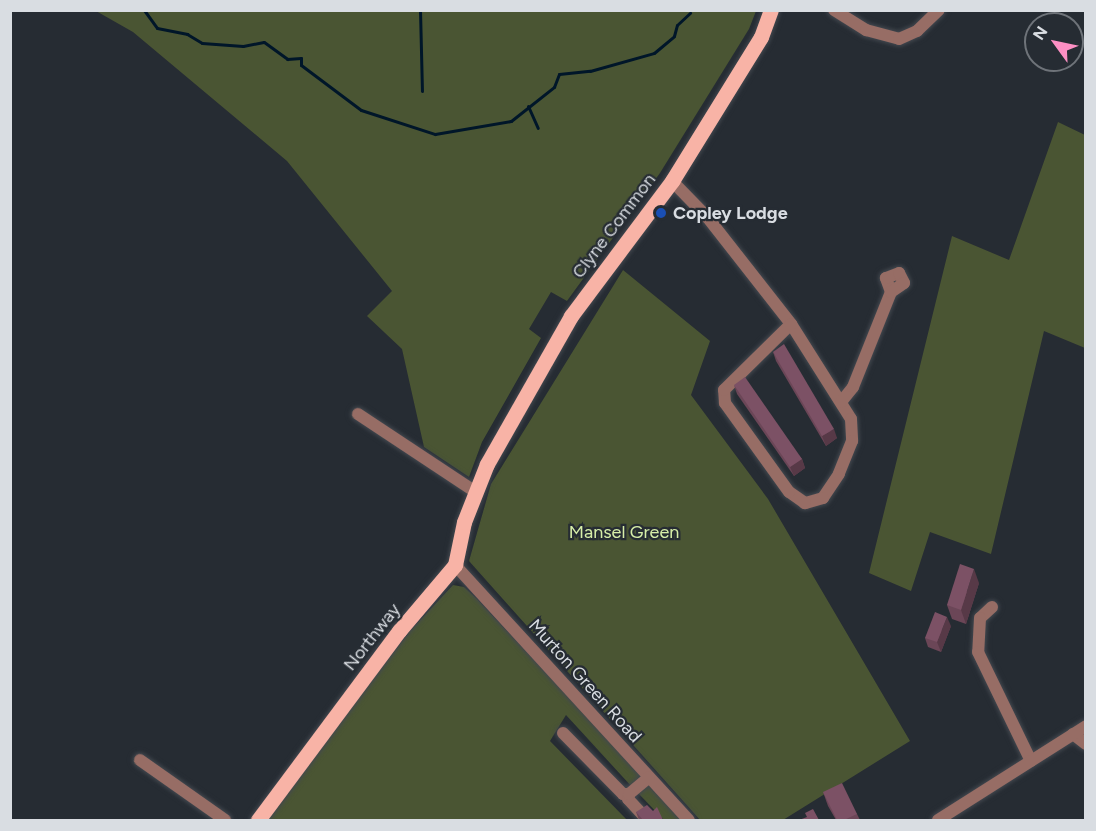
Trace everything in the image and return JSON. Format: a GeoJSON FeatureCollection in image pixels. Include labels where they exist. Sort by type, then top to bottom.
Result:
{"type":"FeatureCollection","features":[{"type":"Feature","properties":{"kind":"main road","name":"Clyne Common"},"geometry":{"type":"LineString","coordinates":[[487,464],[571,316],[672,181],[761,37],[771,10]]}},
{"type":"Feature","properties":{"kind":"main road","name":"Northway"},"geometry":{"type":"LineString","coordinates":[[258,820],[399,631],[455,565],[464,522],[487,464]]}},
{"type":"Feature","properties":{"kind":"street"},"geometry":{"type":"LineString","coordinates":[[834,10],[866,30],[899,39],[917,31],[939,10]]}},
{"type":"Feature","properties":{"kind":"street"},"geometry":{"type":"LineString","coordinates":[[672,181],[708,218],[791,324],[851,419],[852,441],[839,474],[824,498],[805,503],[789,492],[726,403],[724,390],[791,324]]}},
{"type":"Feature","properties":{"kind":"street"},"geometry":{"type":"LineString","coordinates":[[841,402],[853,387],[891,292]]}},
{"type":"Feature","properties":{"kind":"street"},"geometry":{"type":"LineString","coordinates":[[358,414],[476,492]]}},
{"type":"Feature","properties":{"kind":"street","name":"Murton Green Road"},"geometry":{"type":"LineString","coordinates":[[455,565],[689,820]]}},
{"type":"Feature","properties":{"kind":"street"},"geometry":{"type":"LineString","coordinates":[[993,607],[980,618],[978,652],[1031,761]]}},
{"type":"Feature","properties":{"kind":"street"},"geometry":{"type":"LineString","coordinates":[[938,820],[1086,726]]}},
{"type":"Feature","properties":{"kind":"street"},"geometry":{"type":"LineString","coordinates":[[563,733],[622,794],[629,794],[649,777]]}},
{"type":"Feature","properties":{"kind":"street"},"geometry":{"type":"LineString","coordinates":[[1073,734],[1086,744]]}},
{"type":"Feature","properties":{"kind":"street"},"geometry":{"type":"LineString","coordinates":[[140,760],[225,820]]}},
{"type":"Feature","properties":{"kind":"street"},"geometry":{"type":"LineString","coordinates":[[629,794],[628,799],[644,816]]}},
{"type":"Feature","properties":{"kind":"green space"},"geometry":{"type":"Polygon","coordinates":[[[96,11],[756,11],[749,29],[660,173],[567,301],[551,292],[529,329],[541,338],[482,442],[469,477],[424,447],[402,349],[367,316],[392,291],[287,161],[133,32],[96,11]]]}},
{"type":"Feature","properties":{"kind":"green space"},"geometry":{"type":"Polygon","coordinates":[[[1058,122],[1085,135],[1085,348],[1044,331],[991,554],[930,532],[911,591],[869,573],[952,236],[1009,260],[1058,122]]]}},
{"type":"Feature","properties":{"kind":"green space","name":"Mansel Green"},"geometry":{"type":"Polygon","coordinates":[[[623,270],[710,341],[691,395],[768,499],[910,741],[783,820],[700,820],[469,561],[491,484],[623,270]]]}},
{"type":"Feature","properties":{"kind":"green space"},"geometry":{"type":"Polygon","coordinates":[[[453,585],[464,587],[476,598],[643,777],[632,787],[566,715],[550,741],[627,820],[265,820],[410,631],[453,585]]]}},
{"type":"Feature","properties":{"kind":"green space"},"geometry":{"type":"Polygon","coordinates":[[[648,782],[684,820],[664,820],[637,792],[648,782]]]}},
{"type":"Feature","properties":{"kind":"building"},"geometry":{"type":"Polygon","coordinates":[[[784,344],[834,429],[822,436],[773,352],[784,344]]]}},
{"type":"Feature","properties":{"kind":"building"},"geometry":{"type":"Polygon","coordinates":[[[745,377],[802,459],[790,467],[734,385],[745,377]]]}},
{"type":"Feature","properties":{"kind":"building"},"geometry":{"type":"Polygon","coordinates":[[[960,564],[974,569],[961,610],[947,605],[960,564]]]}},
{"type":"Feature","properties":{"kind":"building"},"geometry":{"type":"Polygon","coordinates":[[[935,612],[947,617],[937,642],[925,638],[935,612]]]}},
{"type":"Feature","properties":{"kind":"building"},"geometry":{"type":"Polygon","coordinates":[[[842,783],[857,814],[844,820],[837,820],[823,792],[842,783]]]}},
{"type":"Feature","properties":{"kind":"building"},"geometry":{"type":"Polygon","coordinates":[[[647,805],[653,811],[657,807],[663,820],[643,820],[636,812],[647,805]]]}},
{"type":"Feature","properties":{"kind":"building"},"geometry":{"type":"Polygon","coordinates":[[[813,809],[819,820],[799,820],[807,817],[805,813],[813,809]]]}},
{"type":"Feature","properties":{"kind":"waterway"},"geometry":{"type":"LineString","coordinates":[[144,10],[157,28],[187,34],[202,43],[243,46],[264,42],[287,59],[301,58],[301,65],[361,110],[435,134],[511,121],[554,87],[559,74],[590,71],[654,53],[674,36],[677,25],[690,13]]}},
{"type":"Feature","properties":{"kind":"waterway"},"geometry":{"type":"LineString","coordinates":[[420,10],[422,91]]}},
{"type":"Feature","properties":{"kind":"waterway"},"geometry":{"type":"LineString","coordinates":[[528,106],[538,128]]}},
{"type":"Feature","properties":{"kind":"place","name":"Copley Lodge"},"geometry":{"type":"Point","coordinates":[661,213]}}]}
